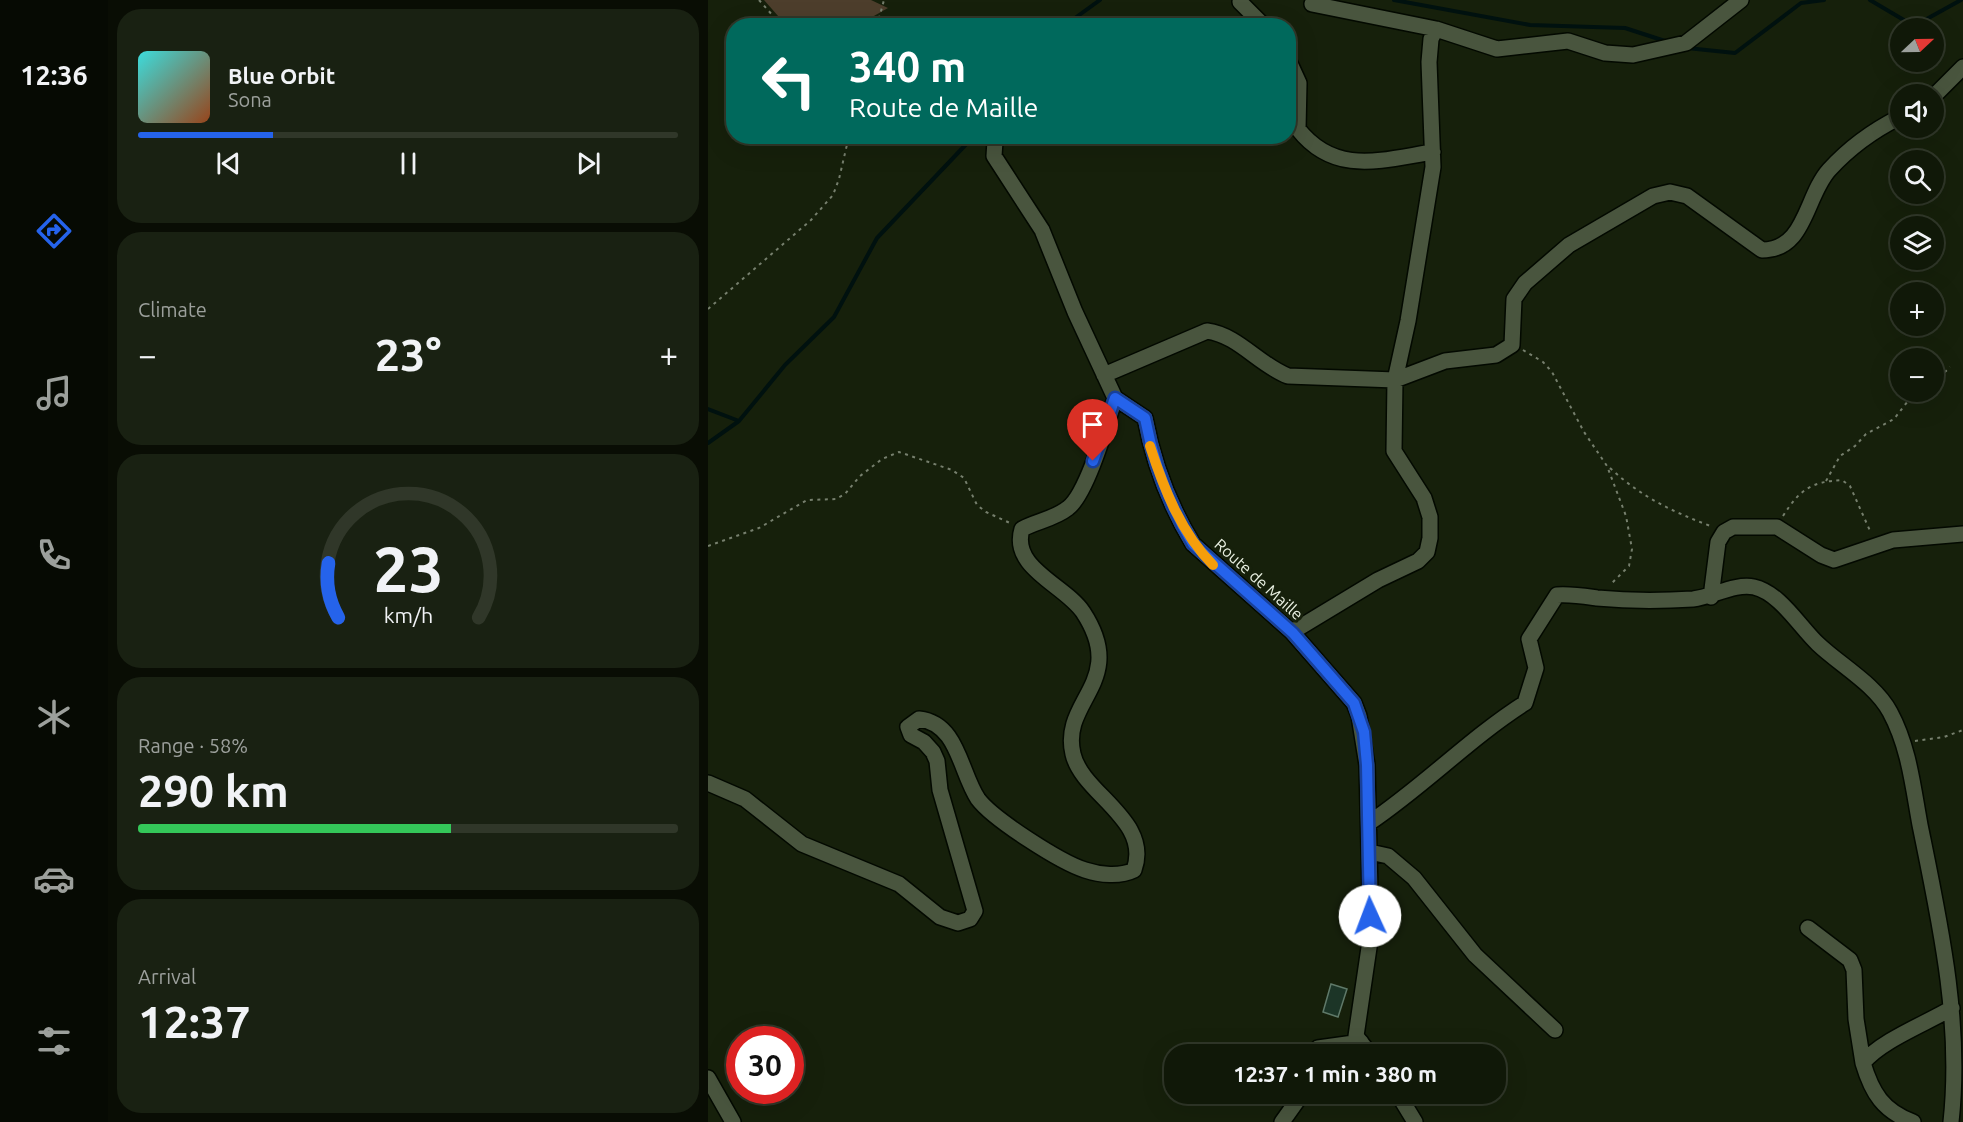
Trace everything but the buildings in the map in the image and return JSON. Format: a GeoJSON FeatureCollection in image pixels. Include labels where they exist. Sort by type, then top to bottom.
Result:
{"type":"FeatureCollection","features":[{"type":"Feature","properties":{"kind":"street"},"geometry":{"type":"LineString","coordinates":[[1312,4],[1436,29],[1497,49],[1568,41],[1605,53],[1633,55],[1686,43],[1741,0]]}},
{"type":"Feature","properties":{"kind":"street"},"geometry":{"type":"LineString","coordinates":[[1240,2],[1256,18]]}},
{"type":"Feature","properties":{"kind":"street"},"geometry":{"type":"LineString","coordinates":[[1293,633],[1378,580],[1418,561],[1427,552],[1430,517],[1425,498],[1394,451],[1395,380],[1408,321],[1433,152],[1430,62],[1431,39],[1436,29]]}},
{"type":"Feature","properties":{"kind":"street"},"geometry":{"type":"LineString","coordinates":[[1944,86],[1963,67]]}},
{"type":"Feature","properties":{"kind":"street"},"geometry":{"type":"LineString","coordinates":[[1296,76],[1299,83],[1298,129],[1305,139],[1332,157],[1349,162],[1371,161],[1433,152]]}},
{"type":"Feature","properties":{"kind":"street"},"geometry":{"type":"LineString","coordinates":[[1104,375],[1207,331],[1222,333],[1273,370],[1288,376],[1395,380],[1445,361],[1497,355],[1512,345],[1514,299],[1525,283],[1569,245],[1653,196],[1670,192],[1687,196],[1762,250],[1777,250],[1790,241],[1828,171],[1863,140],[1890,123]]}},
{"type":"Feature","properties":{"kind":"street"},"geometry":{"type":"LineString","coordinates":[[708,783],[753,804],[802,844],[899,884],[940,917],[958,923],[970,919],[975,911],[940,790],[937,761],[924,742],[911,735],[908,727],[919,719],[929,720],[956,744],[968,781],[978,799],[996,818],[1084,870],[1124,874],[1134,870],[1137,848],[1127,826],[1111,803],[1082,772],[1074,758],[1071,745],[1072,732],[1100,662],[1099,644],[1081,609],[1027,561],[1019,538],[1022,529],[1058,515],[1071,506],[1088,472],[1115,398],[1042,230],[994,156],[995,144]]}},
{"type":"Feature","properties":{"kind":"street","name":"Route de Maille"},"geometry":{"type":"LineString","coordinates":[[1115,398],[1145,418],[1150,448],[1182,525],[1193,544],[1293,633],[1354,703],[1364,732],[1370,852],[1371,934],[1356,1036],[1363,1044]]}},
{"type":"Feature","properties":{"kind":"street"},"geometry":{"type":"LineString","coordinates":[[1712,597],[1718,543],[1724,532],[1733,527],[1777,526],[1821,555],[1834,560],[1893,540],[1963,534]]}},
{"type":"Feature","properties":{"kind":"street"},"geometry":{"type":"LineString","coordinates":[[1369,823],[1408,797],[1488,727],[1526,703],[1536,668],[1529,639],[1557,595],[1574,594],[1598,598],[1645,600],[1712,597],[1738,587],[1754,587],[1771,595],[1818,645],[1875,694],[1889,710],[1904,742],[1937,908],[1952,1008],[1951,1122]]}},
{"type":"Feature","properties":{"kind":"street"},"geometry":{"type":"LineString","coordinates":[[1370,852],[1388,856],[1414,878],[1475,955],[1555,1030]]}},
{"type":"Feature","properties":{"kind":"street"},"geometry":{"type":"LineString","coordinates":[[1808,928],[1850,960],[1854,970],[1856,1019],[1863,1063],[1870,1085],[1882,1105],[1898,1116],[1913,1122]]}},
{"type":"Feature","properties":{"kind":"street"},"geometry":{"type":"LineString","coordinates":[[1863,1063],[1870,1054],[1887,1043],[1952,1008]]}},
{"type":"Feature","properties":{"kind":"street"},"geometry":{"type":"LineString","coordinates":[[708,1078],[733,1122]]}},
{"type":"Feature","properties":{"kind":"street"},"geometry":{"type":"LineString","coordinates":[[1282,1122],[1295,1104]]}},
{"type":"Feature","properties":{"kind":"street"},"geometry":{"type":"LineString","coordinates":[[1404,1104],[1415,1122]]}},
{"type":"Feature","properties":{"kind":"path"},"geometry":{"type":"LineString","coordinates":[[759,0],[775,18]]}},
{"type":"Feature","properties":{"kind":"path"},"geometry":{"type":"LineString","coordinates":[[879,18],[884,0]]}},
{"type":"Feature","properties":{"kind":"path"},"geometry":{"type":"LineString","coordinates":[[708,309],[811,220],[832,195],[839,179],[847,144]]}},
{"type":"Feature","properties":{"kind":"path"},"geometry":{"type":"LineString","coordinates":[[1512,345],[1543,362],[1552,372],[1584,432],[1607,466],[1626,516],[1632,549],[1629,566],[1598,598]]}},
{"type":"Feature","properties":{"kind":"path"},"geometry":{"type":"LineString","coordinates":[[1944,373],[1950,367]]}},
{"type":"Feature","properties":{"kind":"path"},"geometry":{"type":"LineString","coordinates":[[1826,481],[1840,456],[1855,446],[1866,434],[1894,419],[1907,402]]}},
{"type":"Feature","properties":{"kind":"path"},"geometry":{"type":"LineString","coordinates":[[708,546],[759,528],[807,500],[836,499],[882,459],[899,452],[952,470],[964,478],[977,505],[986,512],[1022,529]]}},
{"type":"Feature","properties":{"kind":"path"},"geometry":{"type":"LineString","coordinates":[[1607,466],[1632,489],[1662,507],[1724,532]]}},
{"type":"Feature","properties":{"kind":"path"},"geometry":{"type":"LineString","coordinates":[[1777,526],[1792,502],[1810,485],[1842,480],[1850,486],[1865,522],[1880,545]]}},
{"type":"Feature","properties":{"kind":"path"},"geometry":{"type":"LineString","coordinates":[[1904,742],[1934,740],[1963,730]]}},
{"type":"Feature","properties":{"kind":"shaded area"},"geometry":{"type":"Polygon","coordinates":[[[764,0],[871,0],[888,8],[870,18],[780,18],[764,0]]]}},
{"type":"Feature","properties":{"kind":"waterway"},"geometry":{"type":"LineString","coordinates":[[1075,18],[1100,0]]}},
{"type":"Feature","properties":{"kind":"waterway"},"geometry":{"type":"LineString","coordinates":[[1394,0],[1530,25],[1625,28],[1668,42]]}},
{"type":"Feature","properties":{"kind":"waterway"},"geometry":{"type":"LineString","coordinates":[[1687,48],[1735,53],[1801,3],[1824,0]]}},
{"type":"Feature","properties":{"kind":"waterway"},"geometry":{"type":"LineString","coordinates":[[1870,0],[1914,26],[1961,0]]}},
{"type":"Feature","properties":{"kind":"waterway"},"geometry":{"type":"LineString","coordinates":[[708,443],[739,421],[785,365],[834,317],[877,238],[966,144]]}},
{"type":"Feature","properties":{"kind":"waterway"},"geometry":{"type":"LineString","coordinates":[[708,409],[739,421]]}},
{"type":"Feature","properties":{"kind":"slow traffic"},"geometry":{"type":"LineString","coordinates":[[1150,446],[1182,525],[1193,544],[1213,565]]}},
{"type":"Feature","properties":{"kind":"route"},"geometry":{"type":"LineString","coordinates":[[1093,461],[1115,398],[1145,418],[1150,448],[1182,525],[1193,544],[1212,564],[1293,633],[1354,703],[1364,732],[1367,765],[1370,916]]}}]}
